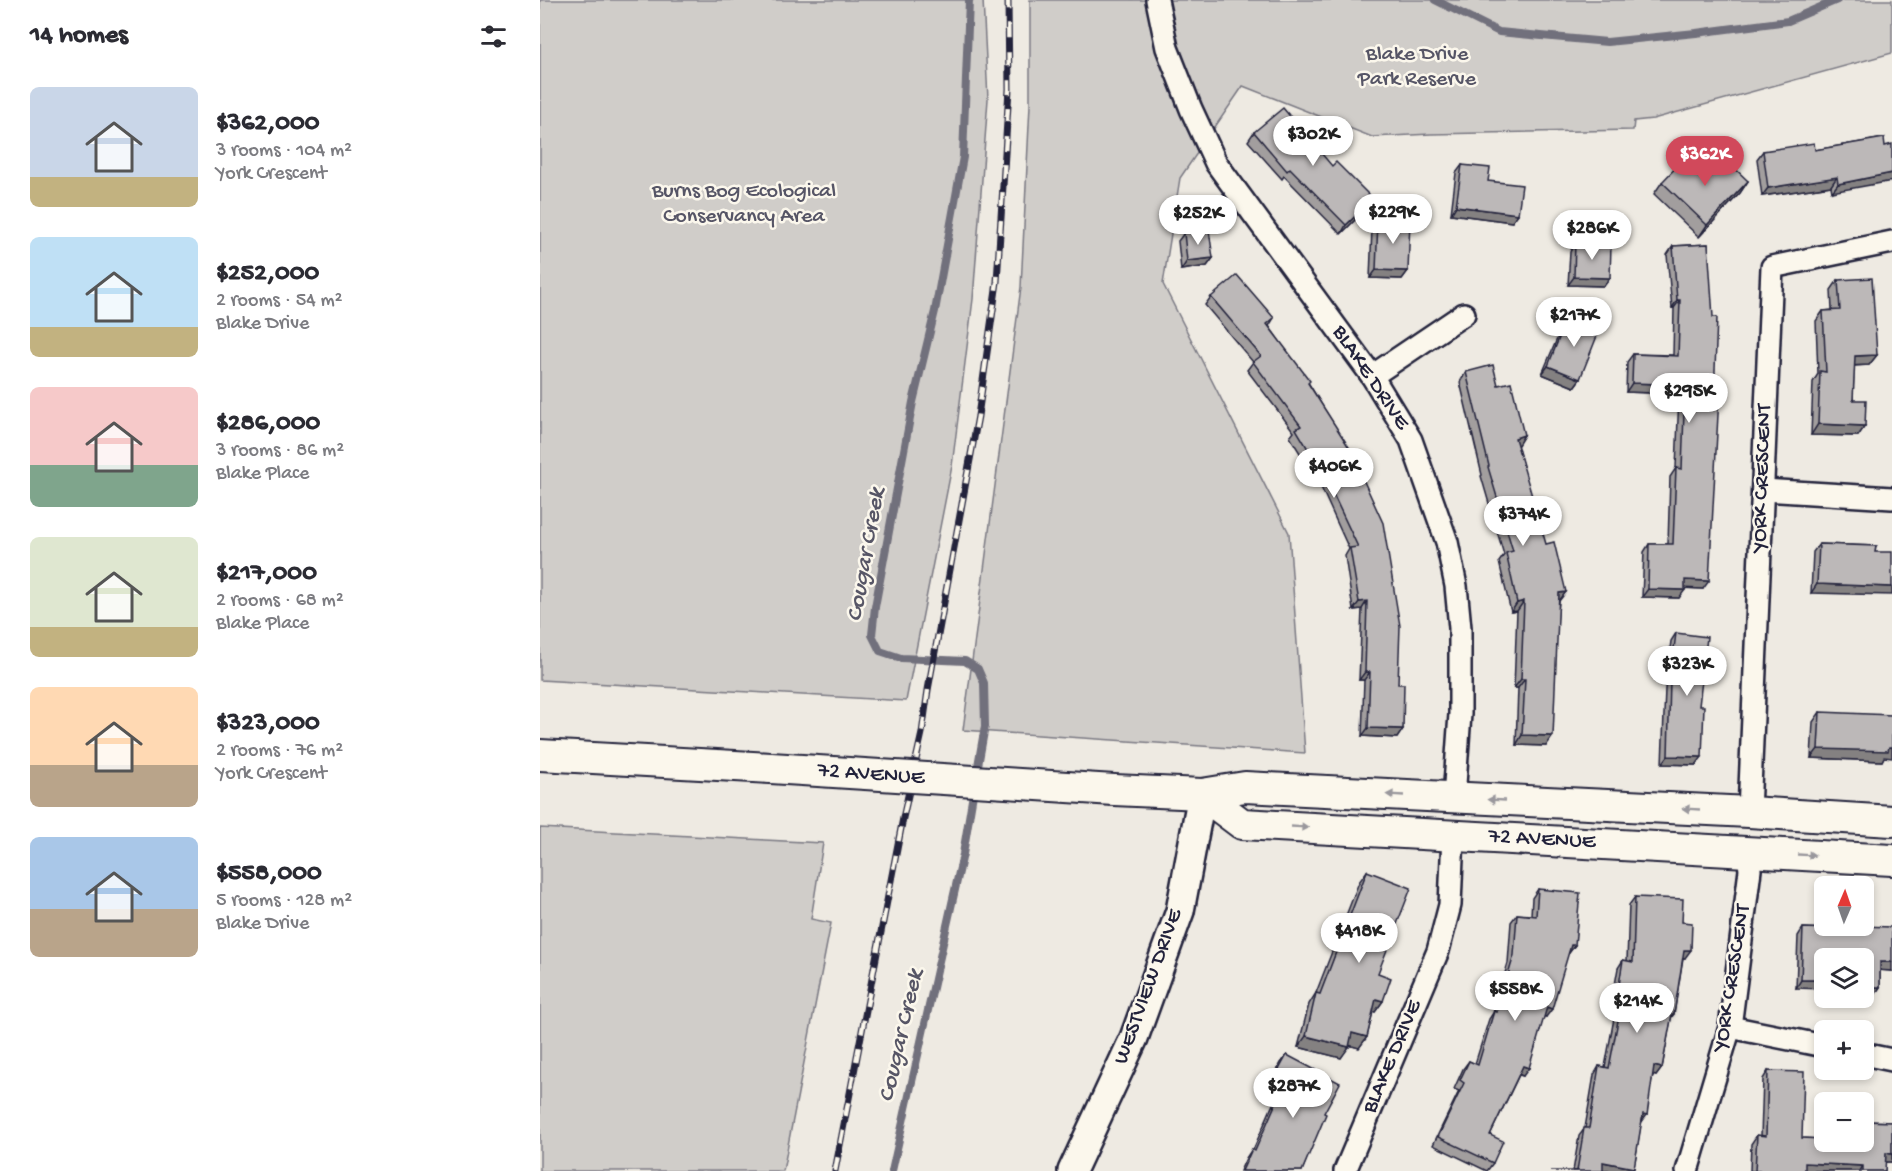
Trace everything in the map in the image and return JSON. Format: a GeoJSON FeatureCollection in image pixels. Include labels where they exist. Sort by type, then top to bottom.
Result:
{"type":"FeatureCollection","features":[{"type":"Feature","properties":{"kind":"main road","name":"72 AVENUE"},"geometry":{"type":"LineString","coordinates":[[540,755],[1114,790],[1202,794],[1245,787],[1892,821]]}},
{"type":"Feature","properties":{"kind":"main road","name":"72 AVENUE"},"geometry":{"type":"LineString","coordinates":[[1202,794],[1242,824],[1892,860]]}},
{"type":"Feature","properties":{"kind":"street","name":"BLAKE DRIVE"},"geometry":{"type":"LineString","coordinates":[[1157,0],[1167,48],[1191,109],[1216,163],[1372,376],[1411,440],[1447,542],[1456,586],[1460,628],[1460,714],[1454,798]]}},
{"type":"Feature","properties":{"kind":"street","name":"YORK CRESCENT"},"geometry":{"type":"LineString","coordinates":[[1749,812],[1772,267],[1892,242]]}},
{"type":"Feature","properties":{"kind":"street"},"geometry":{"type":"LineString","coordinates":[[1372,376],[1464,314]]}},
{"type":"Feature","properties":{"kind":"street"},"geometry":{"type":"LineString","coordinates":[[1763,490],[1892,498]]}},
{"type":"Feature","properties":{"kind":"street","name":"WESTVIEW DRIVE"},"geometry":{"type":"LineString","coordinates":[[1072,1171],[1134,1038],[1180,911],[1202,794]]}},
{"type":"Feature","properties":{"kind":"street","name":"BLAKE DRIVE"},"geometry":{"type":"LineString","coordinates":[[1345,1171],[1438,951],[1450,905],[1453,835]]}},
{"type":"Feature","properties":{"kind":"street","name":"YORK CRESCENT"},"geometry":{"type":"LineString","coordinates":[[1687,1171],[1730,1027],[1750,870],[1748,852]]}},
{"type":"Feature","properties":{"kind":"street"},"geometry":{"type":"LineString","coordinates":[[1730,1027],[1814,1044]]}},
{"type":"Feature","properties":{"kind":"street"},"geometry":{"type":"LineString","coordinates":[[1874,1056],[1892,1060]]}},
{"type":"Feature","properties":{"kind":"green space","name":"Burns Bog Ecological Conservancy Area"},"geometry":{"type":"Polygon","coordinates":[[[540,0],[983,0],[988,99],[973,299],[952,466],[906,701],[540,680],[540,0]]]}},
{"type":"Feature","properties":{"kind":"green space","name":"Blake Drive Park Reserve"},"geometry":{"type":"Polygon","coordinates":[[[1030,0],[1892,0],[1892,53],[1653,119],[1634,121],[1633,130],[1372,137],[1243,86],[1180,178],[1163,284],[1289,533],[1305,753],[963,730],[1021,287],[1030,105],[1030,0]]]}},
{"type":"Feature","properties":{"kind":"green space"},"geometry":{"type":"Polygon","coordinates":[[[540,828],[823,843],[811,919],[831,923],[783,1171],[540,1171],[540,828]]]}},
{"type":"Feature","properties":{"kind":"building"},"geometry":{"type":"Polygon","coordinates":[[[1283,108],[1332,166],[1336,162],[1373,199],[1346,225],[1290,168],[1287,171],[1254,132],[1283,108]]]}},
{"type":"Feature","properties":{"kind":"building"},"geometry":{"type":"Polygon","coordinates":[[[1884,138],[1885,146],[1892,144],[1892,173],[1838,184],[1837,177],[1768,188],[1763,151],[1814,143],[1815,150],[1884,138]]]}},
{"type":"Feature","properties":{"kind":"building"},"geometry":{"type":"Polygon","coordinates":[[[1723,157],[1748,181],[1707,225],[1662,182],[1685,158],[1705,176],[1723,157]]]}},
{"type":"Feature","properties":{"kind":"building"},"geometry":{"type":"Polygon","coordinates":[[[1462,165],[1490,168],[1488,181],[1522,185],[1518,214],[1456,206],[1462,165]]]}},
{"type":"Feature","properties":{"kind":"building"},"geometry":{"type":"Polygon","coordinates":[[[1378,220],[1410,221],[1408,271],[1376,270],[1378,220]]]}},
{"type":"Feature","properties":{"kind":"building"},"geometry":{"type":"Polygon","coordinates":[[[1209,230],[1213,258],[1187,261],[1184,233],[1209,230]]]}},
{"type":"Feature","properties":{"kind":"building"},"geometry":{"type":"Polygon","coordinates":[[[1575,243],[1611,245],[1610,278],[1574,277],[1575,243]]]}},
{"type":"Feature","properties":{"kind":"building"},"geometry":{"type":"Polygon","coordinates":[[[1708,244],[1713,317],[1717,317],[1714,396],[1719,396],[1709,581],[1685,580],[1685,590],[1648,589],[1649,544],[1673,544],[1676,468],[1682,469],[1685,385],[1632,383],[1633,354],[1678,356],[1680,300],[1677,300],[1673,246],[1708,244]]]}},
{"type":"Feature","properties":{"kind":"building"},"geometry":{"type":"Polygon","coordinates":[[[1237,275],[1274,318],[1267,324],[1310,381],[1308,383],[1352,452],[1383,523],[1400,626],[1398,684],[1404,684],[1403,729],[1368,728],[1370,672],[1365,672],[1367,601],[1359,602],[1350,548],[1358,547],[1325,477],[1296,429],[1301,426],[1253,362],[1261,356],[1211,297],[1237,275]]]}},
{"type":"Feature","properties":{"kind":"building"},"geometry":{"type":"Polygon","coordinates":[[[1872,278],[1877,355],[1855,356],[1853,400],[1866,400],[1865,426],[1818,424],[1820,371],[1826,372],[1823,311],[1840,310],[1838,280],[1872,278]]]}},
{"type":"Feature","properties":{"kind":"building"},"geometry":{"type":"Polygon","coordinates":[[[1567,318],[1599,331],[1580,379],[1548,366],[1567,318]]]}},
{"type":"Feature","properties":{"kind":"building"},"geometry":{"type":"Polygon","coordinates":[[[1493,365],[1498,385],[1511,382],[1524,435],[1515,438],[1546,544],[1554,542],[1566,592],[1559,593],[1553,736],[1522,735],[1525,679],[1521,679],[1524,601],[1517,603],[1506,553],[1513,551],[1488,467],[1466,372],[1493,365]]]}},
{"type":"Feature","properties":{"kind":"building"},"geometry":{"type":"Polygon","coordinates":[[[1819,544],[1876,546],[1875,552],[1892,552],[1892,587],[1817,584],[1819,544]]]}},
{"type":"Feature","properties":{"kind":"building"},"geometry":{"type":"Polygon","coordinates":[[[1676,633],[1707,637],[1699,706],[1704,706],[1702,757],[1668,756],[1670,681],[1676,633]]]}},
{"type":"Feature","properties":{"kind":"building"},"geometry":{"type":"Polygon","coordinates":[[[1820,712],[1892,715],[1892,747],[1889,747],[1888,751],[1818,749],[1820,712]]]}},
{"type":"Feature","properties":{"kind":"building"},"geometry":{"type":"Polygon","coordinates":[[[1367,871],[1411,888],[1378,973],[1391,978],[1383,1001],[1376,999],[1367,1037],[1352,1033],[1349,1047],[1306,1036],[1316,993],[1320,994],[1367,871]]]}},
{"type":"Feature","properties":{"kind":"building"},"geometry":{"type":"Polygon","coordinates":[[[1538,889],[1580,893],[1575,945],[1571,945],[1552,1009],[1547,1007],[1529,1068],[1523,1066],[1490,1135],[1503,1141],[1493,1163],[1438,1137],[1464,1083],[1460,1080],[1469,1061],[1478,1065],[1514,955],[1517,914],[1536,916],[1538,889]]]}},
{"type":"Feature","properties":{"kind":"building"},"geometry":{"type":"Polygon","coordinates":[[[1635,897],[1683,899],[1682,922],[1692,923],[1691,950],[1684,950],[1674,1014],[1672,1014],[1662,1068],[1654,1066],[1647,1115],[1643,1114],[1634,1168],[1603,1162],[1603,1171],[1577,1171],[1584,1128],[1589,1128],[1599,1066],[1609,1068],[1621,1005],[1616,1004],[1623,960],[1633,962],[1635,897]]]}},
{"type":"Feature","properties":{"kind":"building"},"geometry":{"type":"Polygon","coordinates":[[[1874,926],[1892,927],[1892,962],[1880,962],[1880,987],[1874,987],[1874,948],[1814,948],[1814,980],[1801,980],[1803,928],[1814,928],[1814,936],[1874,936],[1874,926]]]}},
{"type":"Feature","properties":{"kind":"building"},"geometry":{"type":"Polygon","coordinates":[[[1287,1055],[1340,1083],[1324,1113],[1326,1114],[1302,1171],[1242,1171],[1252,1149],[1255,1151],[1285,1082],[1275,1077],[1287,1055]]]}},
{"type":"Feature","properties":{"kind":"building"},"geometry":{"type":"Polygon","coordinates":[[[1768,1071],[1804,1072],[1802,1138],[1814,1139],[1814,1152],[1874,1152],[1874,1121],[1892,1122],[1892,1154],[1886,1153],[1885,1171],[1863,1171],[1863,1166],[1805,1163],[1805,1171],[1755,1171],[1757,1135],[1766,1136],[1768,1071]]]}},
{"type":"Feature","properties":{"kind":"waterway","name":"Cougar Creek"},"geometry":{"type":"LineString","coordinates":[[969,0],[963,157],[935,311],[913,402],[875,607],[872,635],[880,651],[901,658],[965,661],[978,669],[984,683],[985,726],[976,777]]}},
{"type":"Feature","properties":{"kind":"waterway"},"geometry":{"type":"LineString","coordinates":[[1435,0],[1499,32],[1607,42],[1788,21],[1837,0]]}},
{"type":"Feature","properties":{"kind":"waterway","name":"Cougar Creek"},"geometry":{"type":"LineString","coordinates":[[892,1171],[963,854],[974,788]]}},
{"type":"Feature","properties":{"kind":"railway"},"geometry":{"type":"LineString","coordinates":[[835,1171],[903,818],[922,733],[978,416],[997,282],[1009,89],[1008,0]]}}]}
